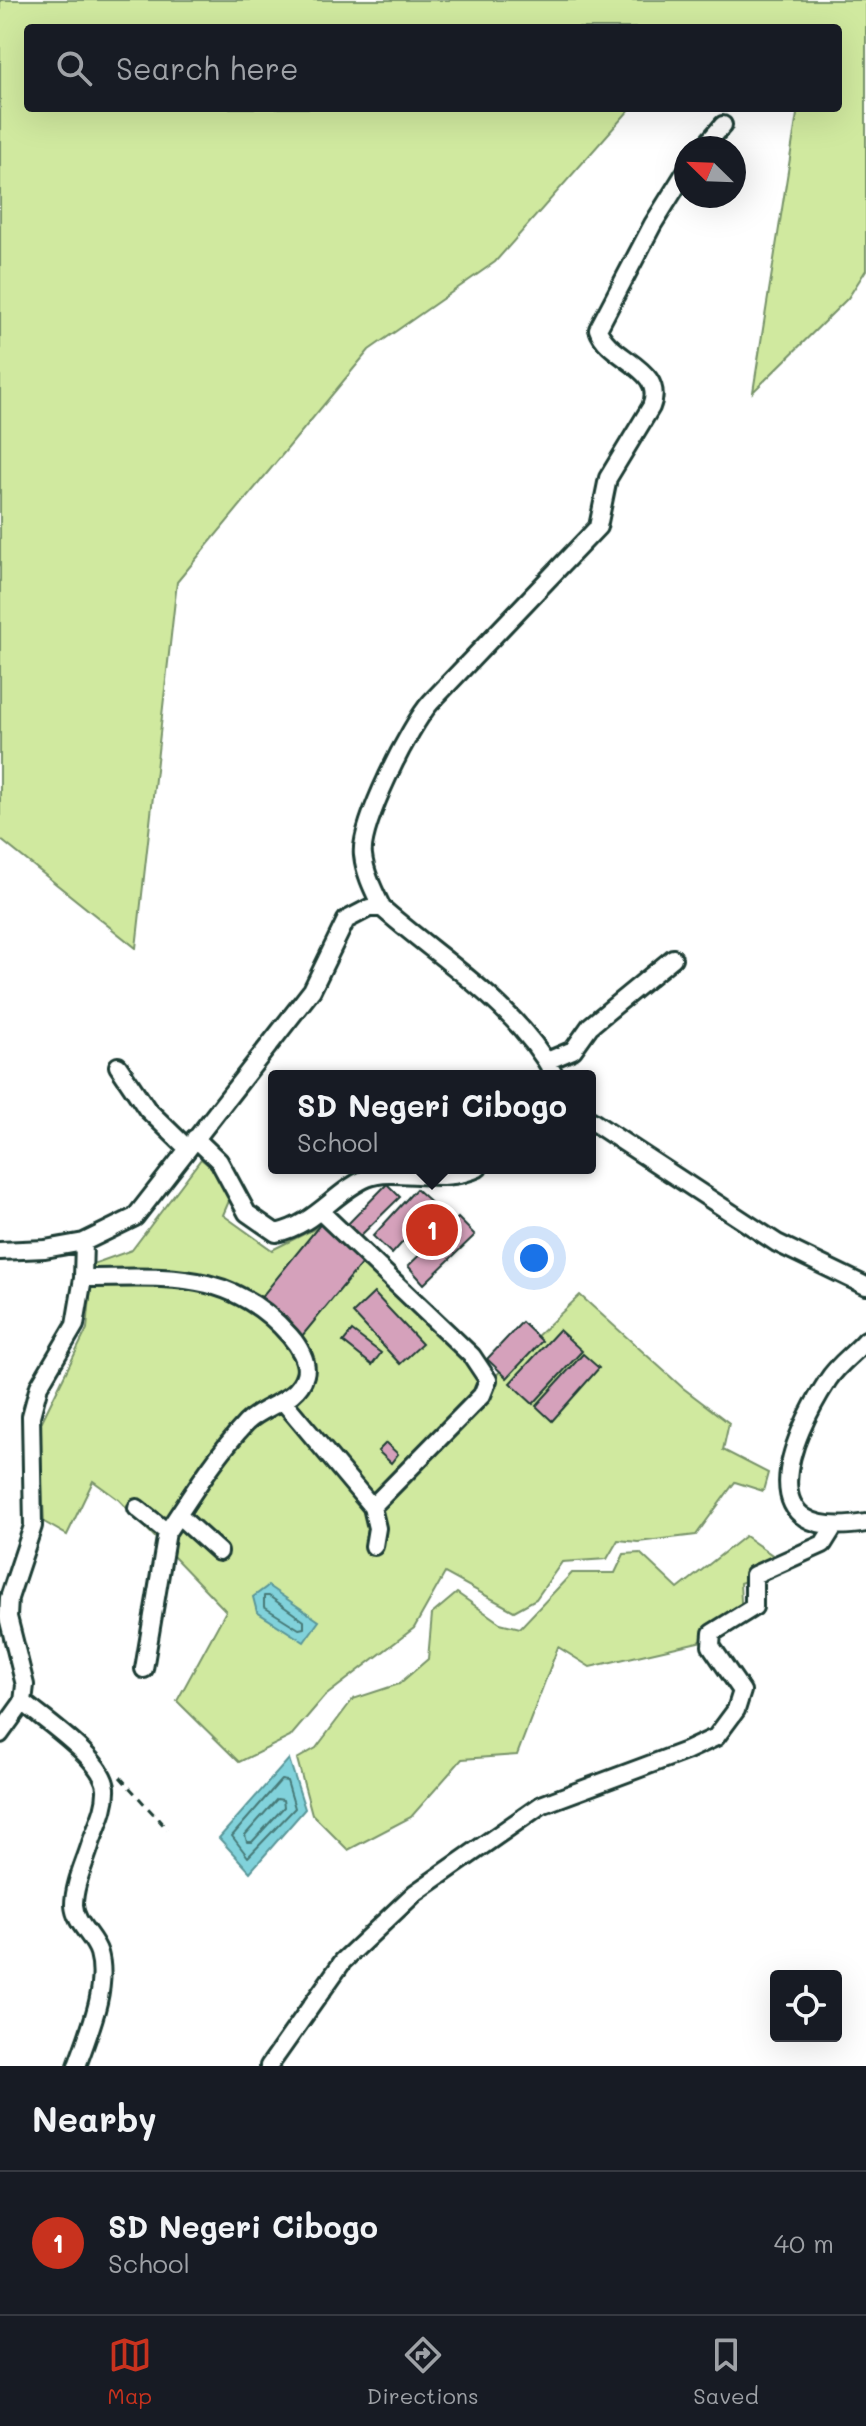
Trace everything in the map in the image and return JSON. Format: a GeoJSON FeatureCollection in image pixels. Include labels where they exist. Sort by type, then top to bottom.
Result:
{"type":"FeatureCollection","features":[{"type":"Feature","properties":{"kind":"street"},"geometry":{"type":"LineString","coordinates":[[713,136],[723,125]]}},
{"type":"Feature","properties":{"kind":"street"},"geometry":{"type":"LineString","coordinates":[[673,958],[590,1026],[573,1050],[551,1069],[492,998],[382,908],[365,868],[363,839],[410,732],[431,702],[598,527],[608,478],[651,407],[655,394],[649,378],[606,343],[598,329],[674,190]]}},
{"type":"Feature","properties":{"kind":"street"},"geometry":{"type":"LineString","coordinates":[[0,1251],[45,1249],[84,1242],[135,1217],[312,990],[346,920],[369,908],[382,908]]}},
{"type":"Feature","properties":{"kind":"street"},"geometry":{"type":"LineString","coordinates":[[118,1066],[147,1109],[219,1161],[241,1205],[263,1227],[276,1233],[292,1230],[366,1178],[451,1174]]}},
{"type":"Feature","properties":{"kind":"street"},"geometry":{"type":"LineString","coordinates":[[596,1124],[777,1243],[866,1286]]}},
{"type":"Feature","properties":{"kind":"street"},"geometry":{"type":"LineString","coordinates":[[321,1212],[472,1356],[488,1380],[482,1395],[372,1507]]}},
{"type":"Feature","properties":{"kind":"street"},"geometry":{"type":"LineString","coordinates":[[0,1734],[23,1702],[25,1685],[8,1617],[9,1598],[33,1526],[31,1416],[39,1386],[75,1325],[83,1278],[84,1242]]}},
{"type":"Feature","properties":{"kind":"street"},"geometry":{"type":"LineString","coordinates":[[83,1278],[190,1278],[252,1300],[298,1345],[306,1367],[305,1377],[283,1401],[261,1410],[246,1423],[167,1532],[144,1669]]}},
{"type":"Feature","properties":{"kind":"street"},"geometry":{"type":"LineString","coordinates":[[866,1340],[828,1380],[786,1468],[790,1498],[800,1512],[833,1528],[866,1523]]}},
{"type":"Feature","properties":{"kind":"street"},"geometry":{"type":"LineString","coordinates":[[283,1401],[372,1507],[377,1528],[374,1546]]}},
{"type":"Feature","properties":{"kind":"street"},"geometry":{"type":"LineString","coordinates":[[137,1508],[167,1532]]}},
{"type":"Feature","properties":{"kind":"street"},"geometry":{"type":"LineString","coordinates":[[178,1515],[219,1552]]}},
{"type":"Feature","properties":{"kind":"street"},"geometry":{"type":"LineString","coordinates":[[269,2066],[343,1961],[415,1893],[452,1865],[541,1805],[716,1737],[736,1710],[742,1691],[711,1646],[712,1633],[754,1607],[754,1575],[823,1544],[833,1528]]}},
{"type":"Feature","properties":{"kind":"street"},"geometry":{"type":"LineString","coordinates":[[23,1702],[96,1764],[106,1787],[104,1810],[76,1888],[74,1905],[76,1914],[96,1946],[101,1969],[92,2021],[77,2066]]}},
{"type":"Feature","properties":{"kind":"path"},"geometry":{"type":"LineString","coordinates":[[96,1764],[126,1780],[167,1829]]}},
{"type":"Feature","properties":{"kind":"green space"},"geometry":{"type":"Polygon","coordinates":[[[0,0],[866,0],[866,270],[848,298],[753,392],[797,112],[842,112],[842,24],[24,24],[24,112],[627,112],[495,262],[369,350],[177,582],[136,948],[0,839],[0,0]]]}},
{"type":"Feature","properties":{"kind":"green space"},"geometry":{"type":"Polygon","coordinates":[[[201,1159],[235,1187],[223,1215],[272,1250],[328,1222],[487,1384],[580,1295],[683,1388],[729,1423],[723,1450],[768,1473],[763,1491],[735,1482],[696,1535],[638,1542],[618,1540],[607,1559],[562,1562],[536,1599],[514,1611],[445,1573],[414,1628],[324,1697],[290,1737],[239,1762],[177,1701],[226,1611],[119,1500],[93,1481],[67,1535],[44,1522],[39,1427],[87,1329],[93,1264],[132,1250],[201,1159]]]}},
{"type":"Feature","properties":{"kind":"green space"},"geometry":{"type":"Polygon","coordinates":[[[745,1536],[788,1566],[740,1583],[742,1619],[711,1639],[590,1667],[558,1647],[517,1755],[462,1759],[411,1817],[348,1850],[312,1814],[297,1759],[316,1748],[353,1699],[399,1684],[428,1659],[432,1614],[457,1593],[500,1623],[520,1628],[572,1573],[615,1573],[624,1554],[640,1553],[678,1589],[745,1536]]]}},
{"type":"Feature","properties":{"kind":"water"},"geometry":{"type":"Polygon","coordinates":[[[268,1586],[319,1621],[304,1642],[257,1612],[253,1597],[268,1586]]]}},
{"type":"Feature","properties":{"kind":"water"},"geometry":{"type":"Polygon","coordinates":[[[289,1759],[305,1809],[250,1872],[219,1838],[289,1759]]]}},
{"type":"Feature","properties":{"kind":"building"},"geometry":{"type":"Polygon","coordinates":[[[387,1184],[400,1197],[354,1242],[342,1230],[387,1184]]]}},
{"type":"Feature","properties":{"kind":"building"},"geometry":{"type":"Polygon","coordinates":[[[416,1189],[435,1206],[392,1254],[373,1236],[416,1189]]]}},
{"type":"Feature","properties":{"kind":"building"},"geometry":{"type":"Polygon","coordinates":[[[458,1218],[475,1235],[424,1284],[408,1266],[458,1218]]]}},
{"type":"Feature","properties":{"kind":"building"},"geometry":{"type":"Polygon","coordinates":[[[323,1221],[367,1257],[302,1336],[259,1300],[323,1221]]]}},
{"type":"Feature","properties":{"kind":"building"},"geometry":{"type":"Polygon","coordinates":[[[374,1293],[422,1344],[400,1364],[353,1313],[374,1293]]]}},
{"type":"Feature","properties":{"kind":"building"},"geometry":{"type":"Polygon","coordinates":[[[522,1322],[542,1341],[507,1378],[487,1359],[522,1322]]]}},
{"type":"Feature","properties":{"kind":"building"},"geometry":{"type":"Polygon","coordinates":[[[559,1330],[582,1351],[533,1404],[510,1383],[559,1330]]]}},
{"type":"Feature","properties":{"kind":"building"},"geometry":{"type":"Polygon","coordinates":[[[352,1331],[381,1353],[372,1365],[343,1342],[352,1331]]]}},
{"type":"Feature","properties":{"kind":"building"},"geometry":{"type":"Polygon","coordinates":[[[583,1354],[599,1368],[552,1421],[536,1406],[583,1354]]]}},
{"type":"Feature","properties":{"kind":"building"},"geometry":{"type":"Polygon","coordinates":[[[386,1443],[398,1454],[391,1463],[378,1451],[386,1443]]]}},
{"type":"Feature","properties":{"kind":"place","name":"SD Negeri Cibogo"},"geometry":{"type":"Point","coordinates":[432,1230]}}]}
